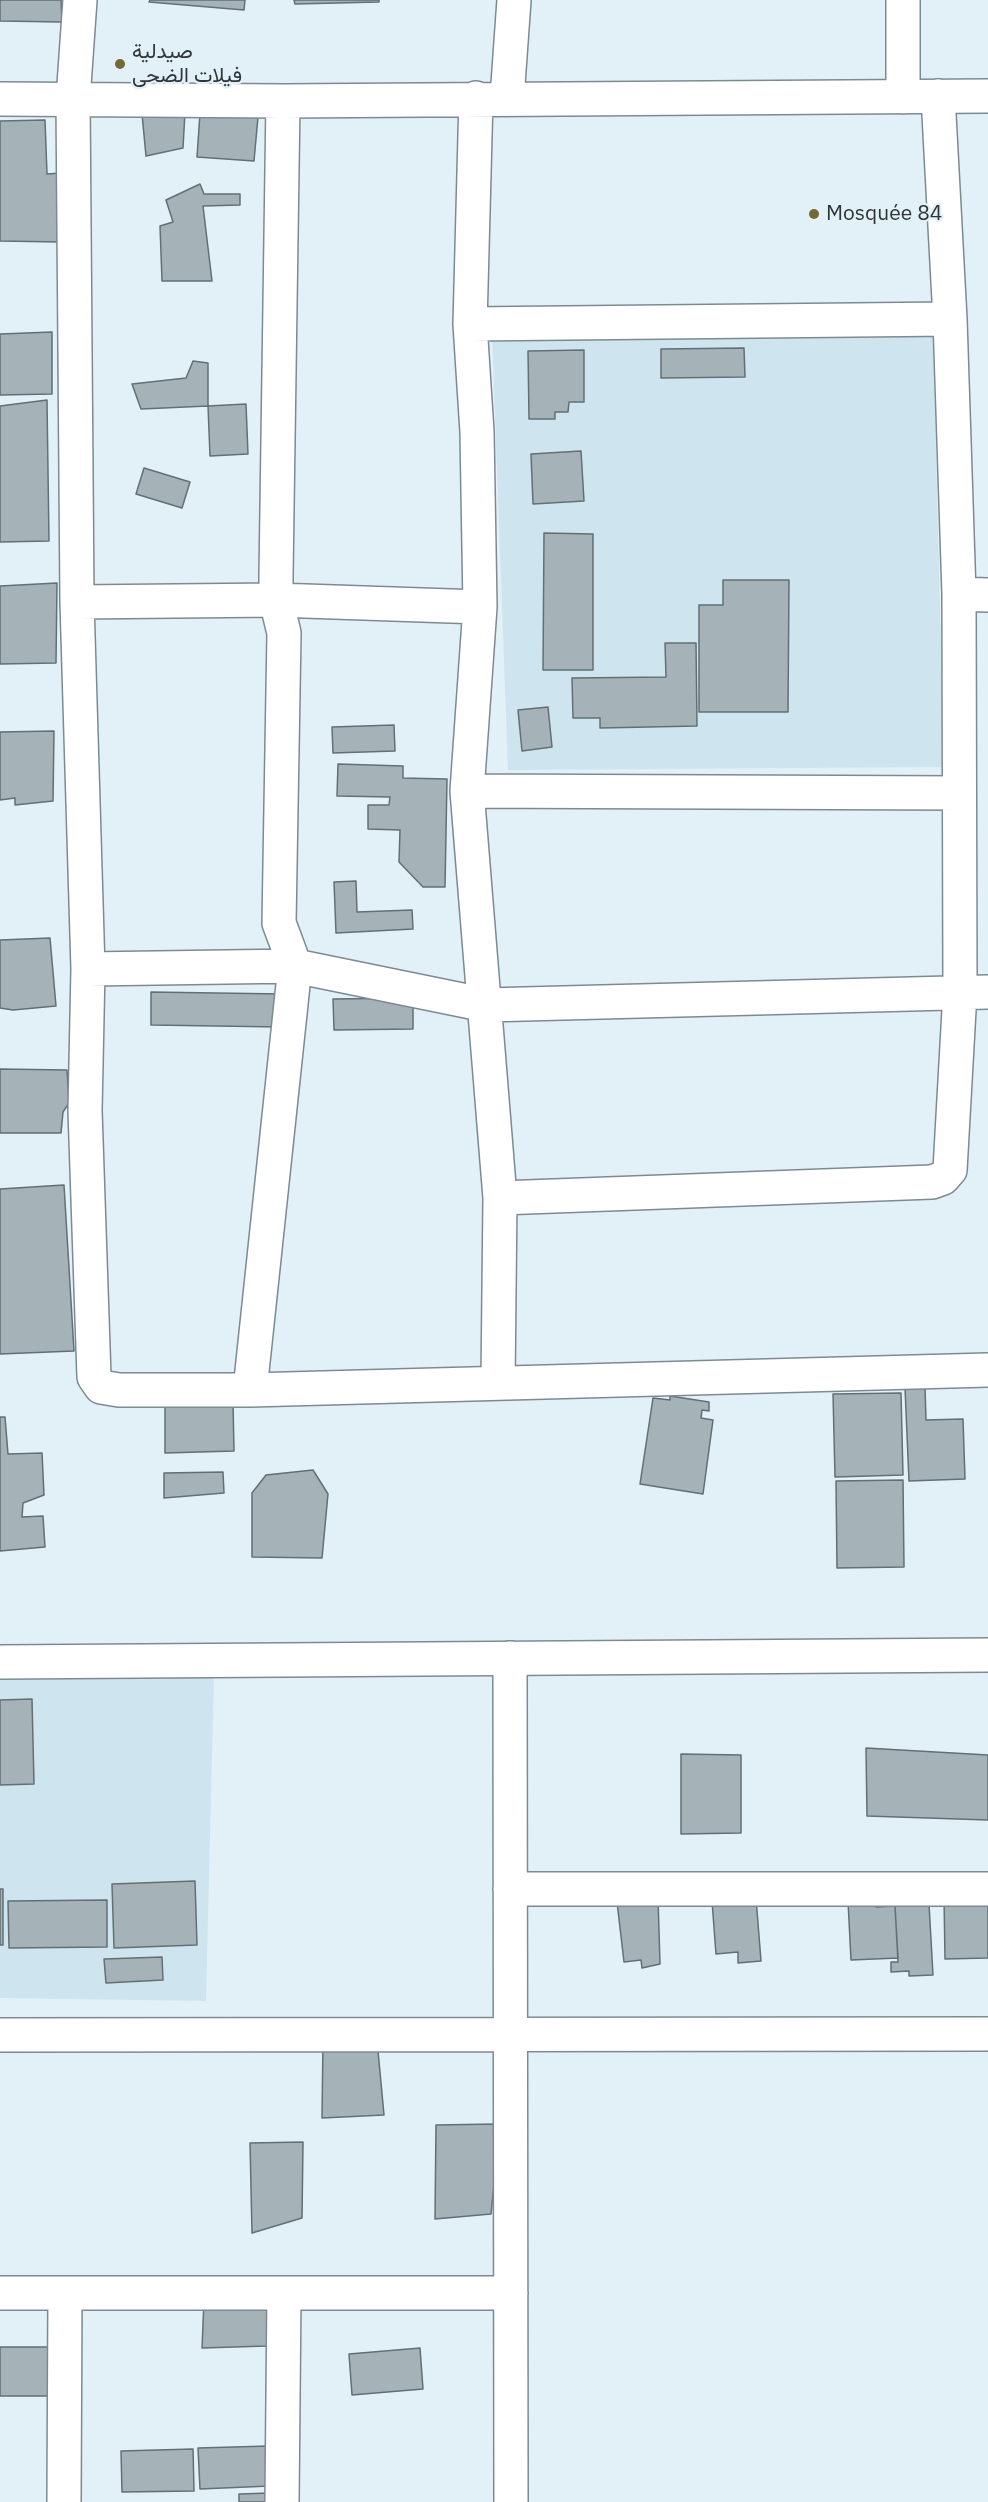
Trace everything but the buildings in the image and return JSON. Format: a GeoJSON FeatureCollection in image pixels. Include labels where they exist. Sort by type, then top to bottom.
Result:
{"type":"FeatureCollection","features":[{"type":"Feature","properties":{"kind":"street"},"geometry":{"type":"LineString","coordinates":[[80,0],[73,99],[77,602],[88,969],[86,1110],[94,1377],[101,1387],[119,1390],[250,1390],[988,1370]]}},
{"type":"Feature","properties":{"kind":"street"},"geometry":{"type":"LineString","coordinates":[[498,1382],[500,1198],[467,791],[480,607],[477,432],[470,324],[492,98],[514,0]]}},
{"type":"Feature","properties":{"kind":"street"},"geometry":{"type":"LineString","coordinates":[[903,0],[903,97]]}},
{"type":"Feature","properties":{"kind":"street"},"geometry":{"type":"LineString","coordinates":[[500,1198],[933,1182],[943,1178],[950,1170],[974,992],[958,793],[974,594],[950,319],[938,96]]}},
{"type":"Feature","properties":{"kind":"street"},"geometry":{"type":"LineString","coordinates":[[0,99],[283,101],[988,96]]}},
{"type":"Feature","properties":{"kind":"street"},"geometry":{"type":"LineString","coordinates":[[250,1390],[295,966],[279,923],[284,633],[276,600],[283,101]]}},
{"type":"Feature","properties":{"kind":"street"},"geometry":{"type":"LineString","coordinates":[[470,324],[950,319]]}},
{"type":"Feature","properties":{"kind":"street"},"geometry":{"type":"LineString","coordinates":[[77,602],[276,600],[480,607]]}},
{"type":"Feature","properties":{"kind":"street"},"geometry":{"type":"LineString","coordinates":[[467,791],[958,793]]}},
{"type":"Feature","properties":{"kind":"street"},"geometry":{"type":"LineString","coordinates":[[88,969],[295,966],[486,1005],[974,992]]}},
{"type":"Feature","properties":{"kind":"street"},"geometry":{"type":"LineString","coordinates":[[0,1662],[988,1655]]}},
{"type":"Feature","properties":{"kind":"street"},"geometry":{"type":"LineString","coordinates":[[510,1658],[511,2502]]}},
{"type":"Feature","properties":{"kind":"street"},"geometry":{"type":"LineString","coordinates":[[510,1889],[988,1889]]}},
{"type":"Feature","properties":{"kind":"street"},"geometry":{"type":"LineString","coordinates":[[0,2035],[988,2034]]}},
{"type":"Feature","properties":{"kind":"street"},"geometry":{"type":"LineString","coordinates":[[0,2293],[511,2293]]}},
{"type":"Feature","properties":{"kind":"street"},"geometry":{"type":"LineString","coordinates":[[64,2502],[65,2293]]}},
{"type":"Feature","properties":{"kind":"street"},"geometry":{"type":"LineString","coordinates":[[282,2502],[284,2293]]}},
{"type":"Feature","properties":{"kind":"shaded area"},"geometry":{"type":"Polygon","coordinates":[[[933,333],[944,767],[508,770],[492,334],[933,333]]]}},
{"type":"Feature","properties":{"kind":"shaded area"},"geometry":{"type":"Polygon","coordinates":[[[0,1674],[214,1674],[206,2001],[0,1998],[0,1674]]]}},
{"type":"Feature","properties":{"kind":"place","name":"صيدلية فيلات الضحى"},"geometry":{"type":"Point","coordinates":[120,64]}},
{"type":"Feature","properties":{"kind":"place","name":"Mosquée 84"},"geometry":{"type":"Point","coordinates":[814,214]}}]}
